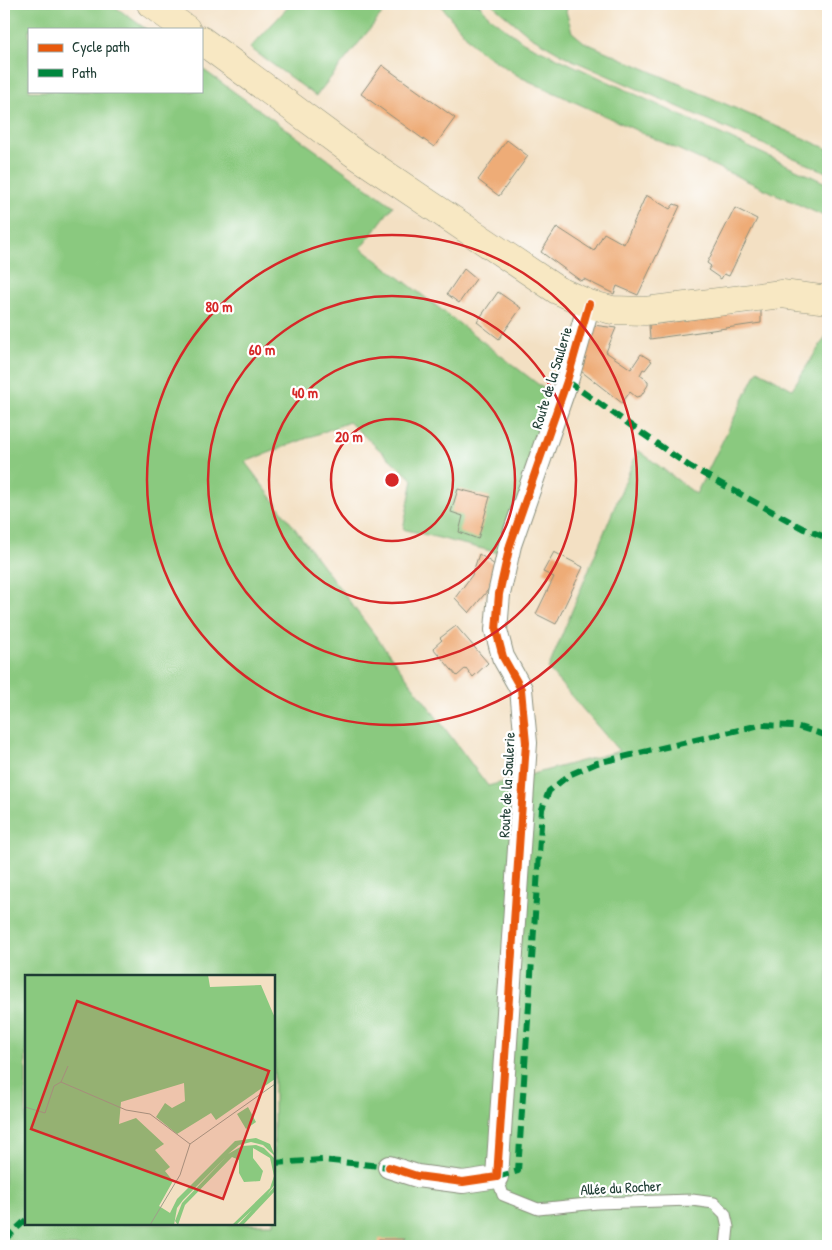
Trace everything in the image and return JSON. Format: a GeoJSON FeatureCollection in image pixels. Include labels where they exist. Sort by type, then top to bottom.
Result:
{"type":"FeatureCollection","features":[{"type":"Feature","properties":{"kind":"main road"},"geometry":{"type":"LineString","coordinates":[[151,4],[185,28]]}},
{"type":"Feature","properties":{"kind":"main road"},"geometry":{"type":"LineString","coordinates":[[202,41],[355,154],[557,290],[589,304],[612,310],[645,311],[782,294],[828,300]]}},
{"type":"Feature","properties":{"kind":"street","name":"Route de la Saulerie"},"geometry":{"type":"LineString","coordinates":[[497,1177],[526,743],[521,688],[503,657],[496,630],[499,594],[510,545],[567,381],[589,304]]}},
{"type":"Feature","properties":{"kind":"street"},"geometry":{"type":"LineString","coordinates":[[389,1167],[417,1176],[463,1182],[497,1177]]}},
{"type":"Feature","properties":{"kind":"lane","name":"Allée du Rocher"},"geometry":{"type":"LineString","coordinates":[[497,1177],[503,1195],[538,1209],[597,1203],[692,1200],[714,1202],[725,1214],[728,1227],[726,1246]]}},
{"type":"Feature","properties":{"kind":"green space"},"geometry":{"type":"Polygon","coordinates":[[[4,4],[111,4],[145,28],[28,28],[28,92],[202,92],[202,69],[393,206],[361,248],[556,398],[499,553],[403,529],[413,480],[349,422],[245,462],[488,786],[619,751],[548,669],[638,450],[696,494],[758,370],[792,389],[828,333],[828,1246],[4,1246],[4,4]]]}},
{"type":"Feature","properties":{"kind":"green space"},"geometry":{"type":"Polygon","coordinates":[[[291,4],[368,4],[382,14],[316,96],[250,48],[291,4]]]}},
{"type":"Feature","properties":{"kind":"green space"},"geometry":{"type":"Polygon","coordinates":[[[441,4],[479,4],[489,16],[523,42],[828,184],[828,218],[520,77],[477,49],[441,4]]]}},
{"type":"Feature","properties":{"kind":"green space"},"geometry":{"type":"Polygon","coordinates":[[[492,4],[569,4],[566,11],[572,32],[584,42],[828,149],[828,173],[570,59],[530,36],[492,4]]]}},
{"type":"Feature","properties":{"kind":"building"},"geometry":{"type":"Polygon","coordinates":[[[382,65],[455,118],[434,147],[361,94],[382,65]]]}},
{"type":"Feature","properties":{"kind":"building"},"geometry":{"type":"Polygon","coordinates":[[[507,140],[528,156],[499,196],[478,180],[507,140]]]}},
{"type":"Feature","properties":{"kind":"building"},"geometry":{"type":"Polygon","coordinates":[[[646,195],[670,209],[674,204],[680,206],[638,295],[617,286],[614,294],[584,279],[581,281],[541,252],[557,227],[594,251],[604,233],[624,244],[646,195]]]}},
{"type":"Feature","properties":{"kind":"building"},"geometry":{"type":"Polygon","coordinates":[[[735,208],[757,219],[729,276],[724,274],[721,279],[708,270],[711,266],[707,263],[735,208]]]}},
{"type":"Feature","properties":{"kind":"building"},"geometry":{"type":"Polygon","coordinates":[[[464,269],[476,279],[459,303],[447,294],[464,269]]]}},
{"type":"Feature","properties":{"kind":"building"},"geometry":{"type":"Polygon","coordinates":[[[498,292],[521,308],[499,339],[477,322],[498,292]]]}},
{"type":"Feature","properties":{"kind":"building"},"geometry":{"type":"Polygon","coordinates":[[[761,310],[761,323],[650,339],[649,325],[761,310]]]}},
{"type":"Feature","properties":{"kind":"building"},"geometry":{"type":"Polygon","coordinates":[[[593,325],[616,328],[606,352],[631,369],[641,354],[652,361],[645,370],[643,369],[640,375],[648,381],[648,385],[641,396],[636,397],[630,392],[622,403],[577,368],[593,325]]]}},
{"type":"Feature","properties":{"kind":"building"},"geometry":{"type":"Polygon","coordinates":[[[458,489],[490,497],[478,539],[459,532],[463,516],[451,512],[458,489]]]}},
{"type":"Feature","properties":{"kind":"building"},"geometry":{"type":"Polygon","coordinates":[[[554,552],[583,567],[556,624],[536,614],[554,577],[543,572],[554,552]]]}},
{"type":"Feature","properties":{"kind":"building"},"geometry":{"type":"Polygon","coordinates":[[[479,554],[495,565],[488,590],[469,613],[455,598],[472,575],[479,554]]]}},
{"type":"Feature","properties":{"kind":"building"},"geometry":{"type":"Polygon","coordinates":[[[456,626],[488,663],[473,677],[466,668],[457,676],[433,648],[442,640],[440,638],[456,626]]]}},
{"type":"Feature","properties":{"kind":"building"},"geometry":{"type":"Polygon","coordinates":[[[379,1239],[404,1239],[404,1246],[379,1246],[379,1239]]]}},
{"type":"Feature","properties":{"kind":"marked path"},"geometry":{"type":"LineString","coordinates":[[567,381],[689,466],[804,529],[828,538]]}},
{"type":"Feature","properties":{"kind":"marked path"},"geometry":{"type":"LineString","coordinates":[[497,1177],[518,1171],[542,809],[549,791],[569,775],[597,763],[760,725],[796,726],[828,736]]}},
{"type":"Feature","properties":{"kind":"marked path"},"geometry":{"type":"LineString","coordinates":[[275,1163],[322,1160],[389,1167]]}},
{"type":"Feature","properties":{"kind":"marked path"},"geometry":{"type":"LineString","coordinates":[[4,1240],[25,1221]]}},
{"type":"Feature","properties":{"kind":"cycle path"},"geometry":{"type":"LineString","coordinates":[[389,1167],[417,1176],[463,1182],[497,1177],[526,743],[521,689],[503,657],[496,630],[499,594],[510,545],[567,381],[589,304]]}}]}
